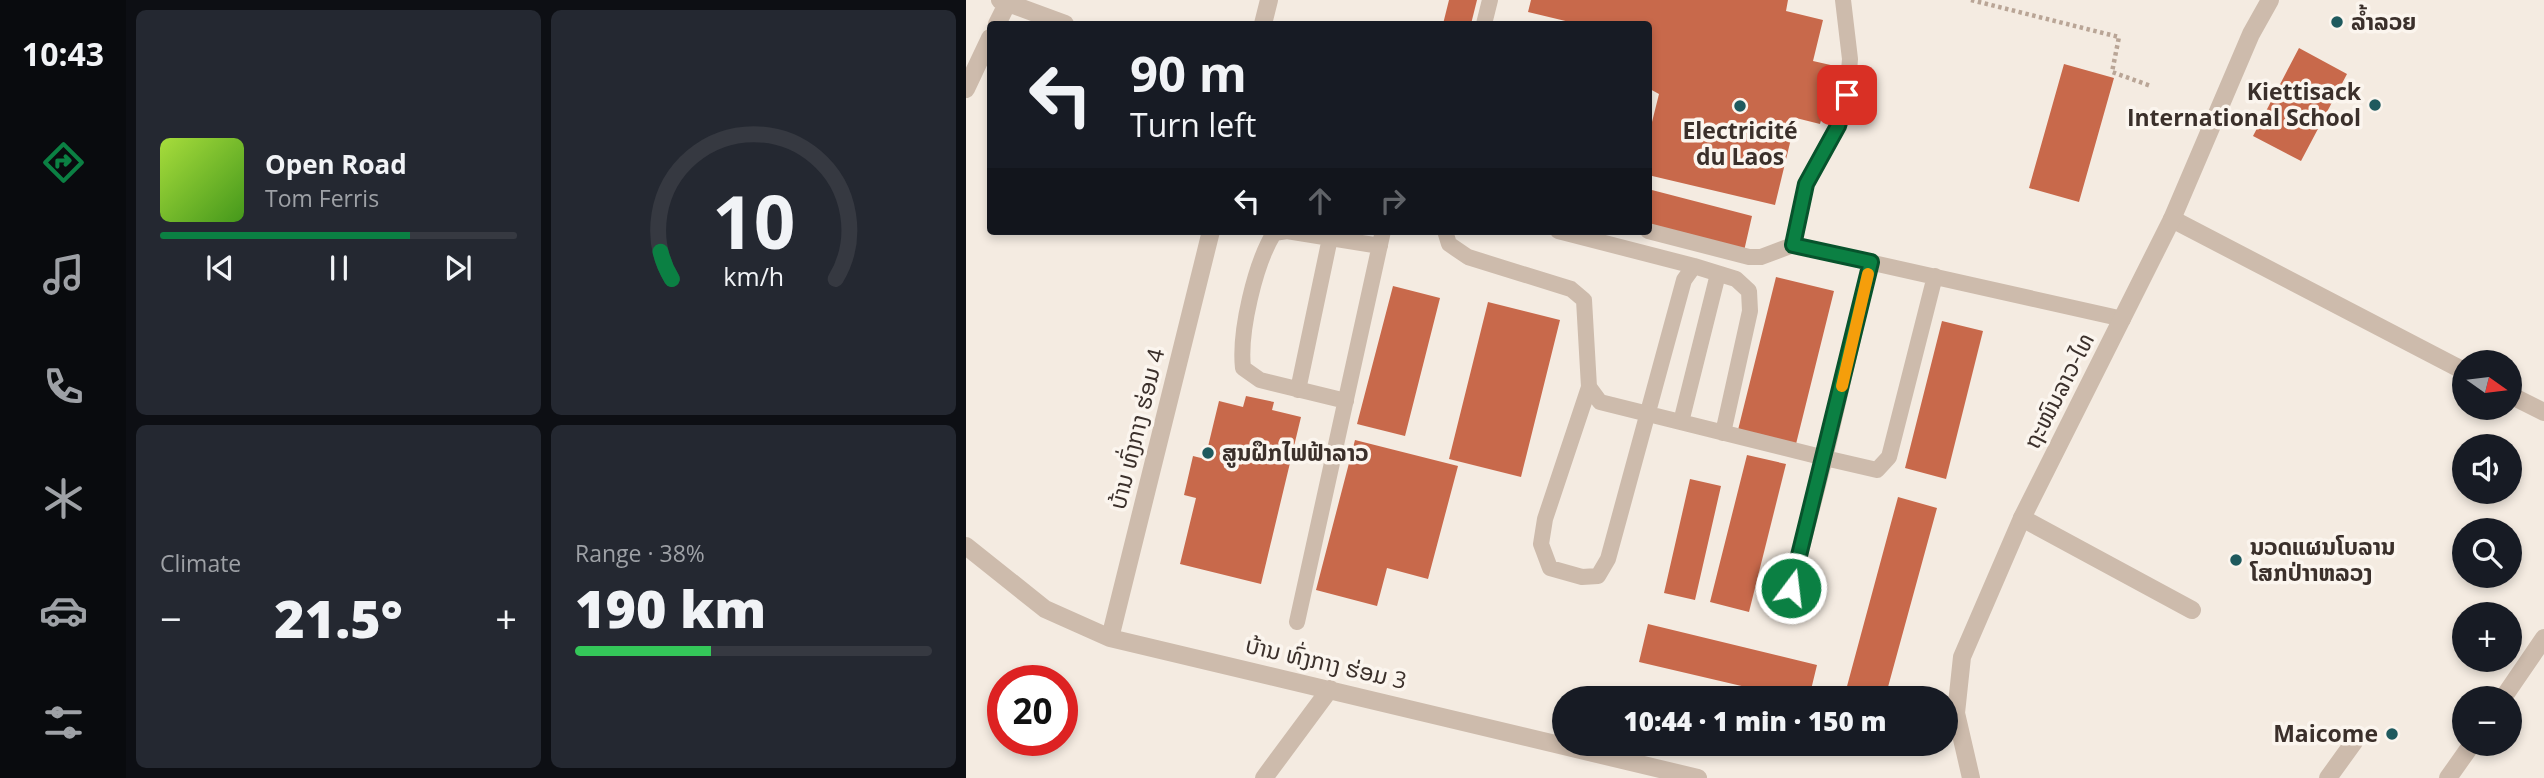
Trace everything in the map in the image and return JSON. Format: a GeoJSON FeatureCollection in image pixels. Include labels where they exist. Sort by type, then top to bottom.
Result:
{"type":"FeatureCollection","features":[{"type":"Feature","properties":{"kind":"street"},"geometry":{"type":"LineString","coordinates":[[1264,21],[1269,0]]}},
{"type":"Feature","properties":{"kind":"street","name":"ຖະໜົນລາວ-ໄທ"},"geometry":{"type":"LineString","coordinates":[[2251,34],[2259,0]]}},
{"type":"Feature","properties":{"kind":"street","name":"ຖະໜົນລາວ-ໄທ"},"geometry":{"type":"LineString","coordinates":[[1971,778],[1956,713],[1962,657],[2022,519],[2172,219],[2251,34],[2270,0]]}},
{"type":"Feature","properties":{"kind":"street"},"geometry":{"type":"LineString","coordinates":[[998,21],[1006,1],[1057,21]]}},
{"type":"Feature","properties":{"kind":"street"},"geometry":{"type":"LineString","coordinates":[[966,89],[987,44]]}},
{"type":"Feature","properties":{"kind":"street"},"geometry":{"type":"LineString","coordinates":[[2172,219],[2452,365]]}},
{"type":"Feature","properties":{"kind":"street","name":"ບ້ານ ທົ່ງກາງ ຮ່ອມ 4"},"geometry":{"type":"LineString","coordinates":[[1110,638],[1211,235]]}},
{"type":"Feature","properties":{"kind":"street"},"geometry":{"type":"LineString","coordinates":[[2522,400],[2544,412]]}},
{"type":"Feature","properties":{"kind":"street"},"geometry":{"type":"LineString","coordinates":[[2022,519],[2192,610]]}},
{"type":"Feature","properties":{"kind":"street","name":"ບ້ານ ທົ່ງກາງ ຮ່ອມ 3"},"geometry":{"type":"LineString","coordinates":[[966,546],[1045,609],[1110,638],[1699,778]]}},
{"type":"Feature","properties":{"kind":"street"},"geometry":{"type":"LineString","coordinates":[[2511,686],[2544,638]]}},
{"type":"Feature","properties":{"kind":"street"},"geometry":{"type":"LineString","coordinates":[[1264,778],[1330,689]]}},
{"type":"Feature","properties":{"kind":"street"},"geometry":{"type":"LineString","coordinates":[[2328,778],[2354,742]]}},
{"type":"Feature","properties":{"kind":"street"},"geometry":{"type":"LineString","coordinates":[[2448,778],[2464,756]]}},
{"type":"Feature","properties":{"kind":"lane"},"geometry":{"type":"LineString","coordinates":[[1485,21],[1490,0]]}},
{"type":"Feature","properties":{"kind":"lane"},"geometry":{"type":"LineString","coordinates":[[1793,245],[1806,184],[1838,126],[1847,95],[1850,59],[1843,0]]}},
{"type":"Feature","properties":{"kind":"lane"},"geometry":{"type":"LineString","coordinates":[[1652,232],[1749,257],[1761,257],[1793,245],[2123,319]]}},
{"type":"Feature","properties":{"kind":"lane"},"geometry":{"type":"LineString","coordinates":[[1273,235],[1264,249],[1241,347],[1243,368],[1260,380],[1346,401]]}},
{"type":"Feature","properties":{"kind":"lane"},"geometry":{"type":"LineString","coordinates":[[1297,622],[1381,239],[1312,235]]}},
{"type":"Feature","properties":{"kind":"lane"},"geometry":{"type":"LineString","coordinates":[[1446,235],[1449,244],[1468,257],[1571,289],[1584,300],[1589,387],[1545,519],[1541,544],[1550,568],[1582,577],[1598,576],[1608,559],[1684,280],[1694,266]]}},
{"type":"Feature","properties":{"kind":"lane"},"geometry":{"type":"LineString","coordinates":[[1574,235],[1736,279],[1748,290],[1750,311],[1723,433]]}},
{"type":"Feature","properties":{"kind":"lane"},"geometry":{"type":"LineString","coordinates":[[1298,390],[1330,238]]}},
{"type":"Feature","properties":{"kind":"lane"},"geometry":{"type":"LineString","coordinates":[[1785,614],[1871,262]]}},
{"type":"Feature","properties":{"kind":"lane"},"geometry":{"type":"LineString","coordinates":[[1681,422],[1718,274]]}},
{"type":"Feature","properties":{"kind":"lane"},"geometry":{"type":"LineString","coordinates":[[1589,387],[1600,402],[1877,470],[1889,457],[1936,276]]}},
{"type":"Feature","properties":{"kind":"path"},"geometry":{"type":"LineString","coordinates":[[1971,0],[2119,37],[2112,72],[2151,86]]}},
{"type":"Feature","properties":{"kind":"building"},"geometry":{"type":"Polygon","coordinates":[[[1449,0],[1477,0],[1472,21],[1444,21],[1449,0]]]}},
{"type":"Feature","properties":{"kind":"building","name":"Electricité du Laos"},"geometry":{"type":"Polygon","coordinates":[[[1531,0],[1788,0],[1786,11],[1823,20],[1813,61],[1835,66],[1820,124],[1796,118],[1775,205],[1652,176],[1652,122],[1659,94],[1652,90],[1652,21],[1566,21],[1528,12],[1531,0]]]}},
{"type":"Feature","properties":{"kind":"building"},"geometry":{"type":"Polygon","coordinates":[[[2299,48],[2347,74],[2301,161],[2253,136],[2299,48]]]}},
{"type":"Feature","properties":{"kind":"building"},"geometry":{"type":"Polygon","coordinates":[[[2064,64],[2114,78],[2079,202],[2029,188],[2064,64]]]}},
{"type":"Feature","properties":{"kind":"building"},"geometry":{"type":"Polygon","coordinates":[[[1652,190],[1752,216],[1744,251],[1652,227],[1652,190]]]}},
{"type":"Feature","properties":{"kind":"building"},"geometry":{"type":"Polygon","coordinates":[[[1776,277],[1834,291],[1796,444],[1738,430],[1776,277]]]}},
{"type":"Feature","properties":{"kind":"building"},"geometry":{"type":"Polygon","coordinates":[[[1393,286],[1440,298],[1405,436],[1357,424],[1393,286]]]}},
{"type":"Feature","properties":{"kind":"building"},"geometry":{"type":"Polygon","coordinates":[[[1488,302],[1560,320],[1521,477],[1449,459],[1488,302]]]}},
{"type":"Feature","properties":{"kind":"building"},"geometry":{"type":"Polygon","coordinates":[[[1942,321],[1983,331],[1946,479],[1905,468],[1942,321]]]}},
{"type":"Feature","properties":{"kind":"building"},"geometry":{"type":"Polygon","coordinates":[[[1246,396],[1274,402],[1272,410],[1301,417],[1261,584],[1180,564],[1196,498],[1184,495],[1193,456],[1205,459],[1219,401],[1243,407],[1246,396]]]}},
{"type":"Feature","properties":{"kind":"building"},"geometry":{"type":"Polygon","coordinates":[[[1355,440],[1458,466],[1428,579],[1387,568],[1377,606],[1316,590],[1355,440]]]}},
{"type":"Feature","properties":{"kind":"building"},"geometry":{"type":"Polygon","coordinates":[[[1747,455],[1786,464],[1749,612],[1710,602],[1747,455]]]}},
{"type":"Feature","properties":{"kind":"building"},"geometry":{"type":"Polygon","coordinates":[[[1690,479],[1721,486],[1695,600],[1664,593],[1690,479]]]}},
{"type":"Feature","properties":{"kind":"building"},"geometry":{"type":"Polygon","coordinates":[[[1898,497],[1937,508],[1888,686],[1847,686],[1898,497]]]}},
{"type":"Feature","properties":{"kind":"building"},"geometry":{"type":"Polygon","coordinates":[[[1648,624],[1817,665],[1812,686],[1742,686],[1639,662],[1648,624]]]}},
{"type":"Feature","properties":{"kind":"slow traffic"},"geometry":{"type":"LineString","coordinates":[[1842,386],[1868,274]]}},
{"type":"Feature","properties":{"kind":"place","name":"ລ້ຳລວຍ"},"geometry":{"type":"Point","coordinates":[2337,22]}},
{"type":"Feature","properties":{"kind":"place","name":"Kiettisack International School"},"geometry":{"type":"Point","coordinates":[2375,105]}},
{"type":"Feature","properties":{"kind":"place","name":"Electricité du Laos"},"geometry":{"type":"Point","coordinates":[1740,106]}},
{"type":"Feature","properties":{"kind":"place","name":"ສູນຝຶກໄຟຟ້າລາວ"},"geometry":{"type":"Point","coordinates":[1208,453]}},
{"type":"Feature","properties":{"kind":"place","name":"ນວດແຜນໂບລານ ໂສກປ່າາຫລວງ"},"geometry":{"type":"Point","coordinates":[2236,560]}},
{"type":"Feature","properties":{"kind":"place","name":"Maicome"},"geometry":{"type":"Point","coordinates":[2392,734]}},
{"type":"Feature","properties":{"kind":"route"},"geometry":{"type":"LineString","coordinates":[[1791,588],[1871,262],[1793,245],[1806,184],[1838,126],[1847,95]]}}]}
